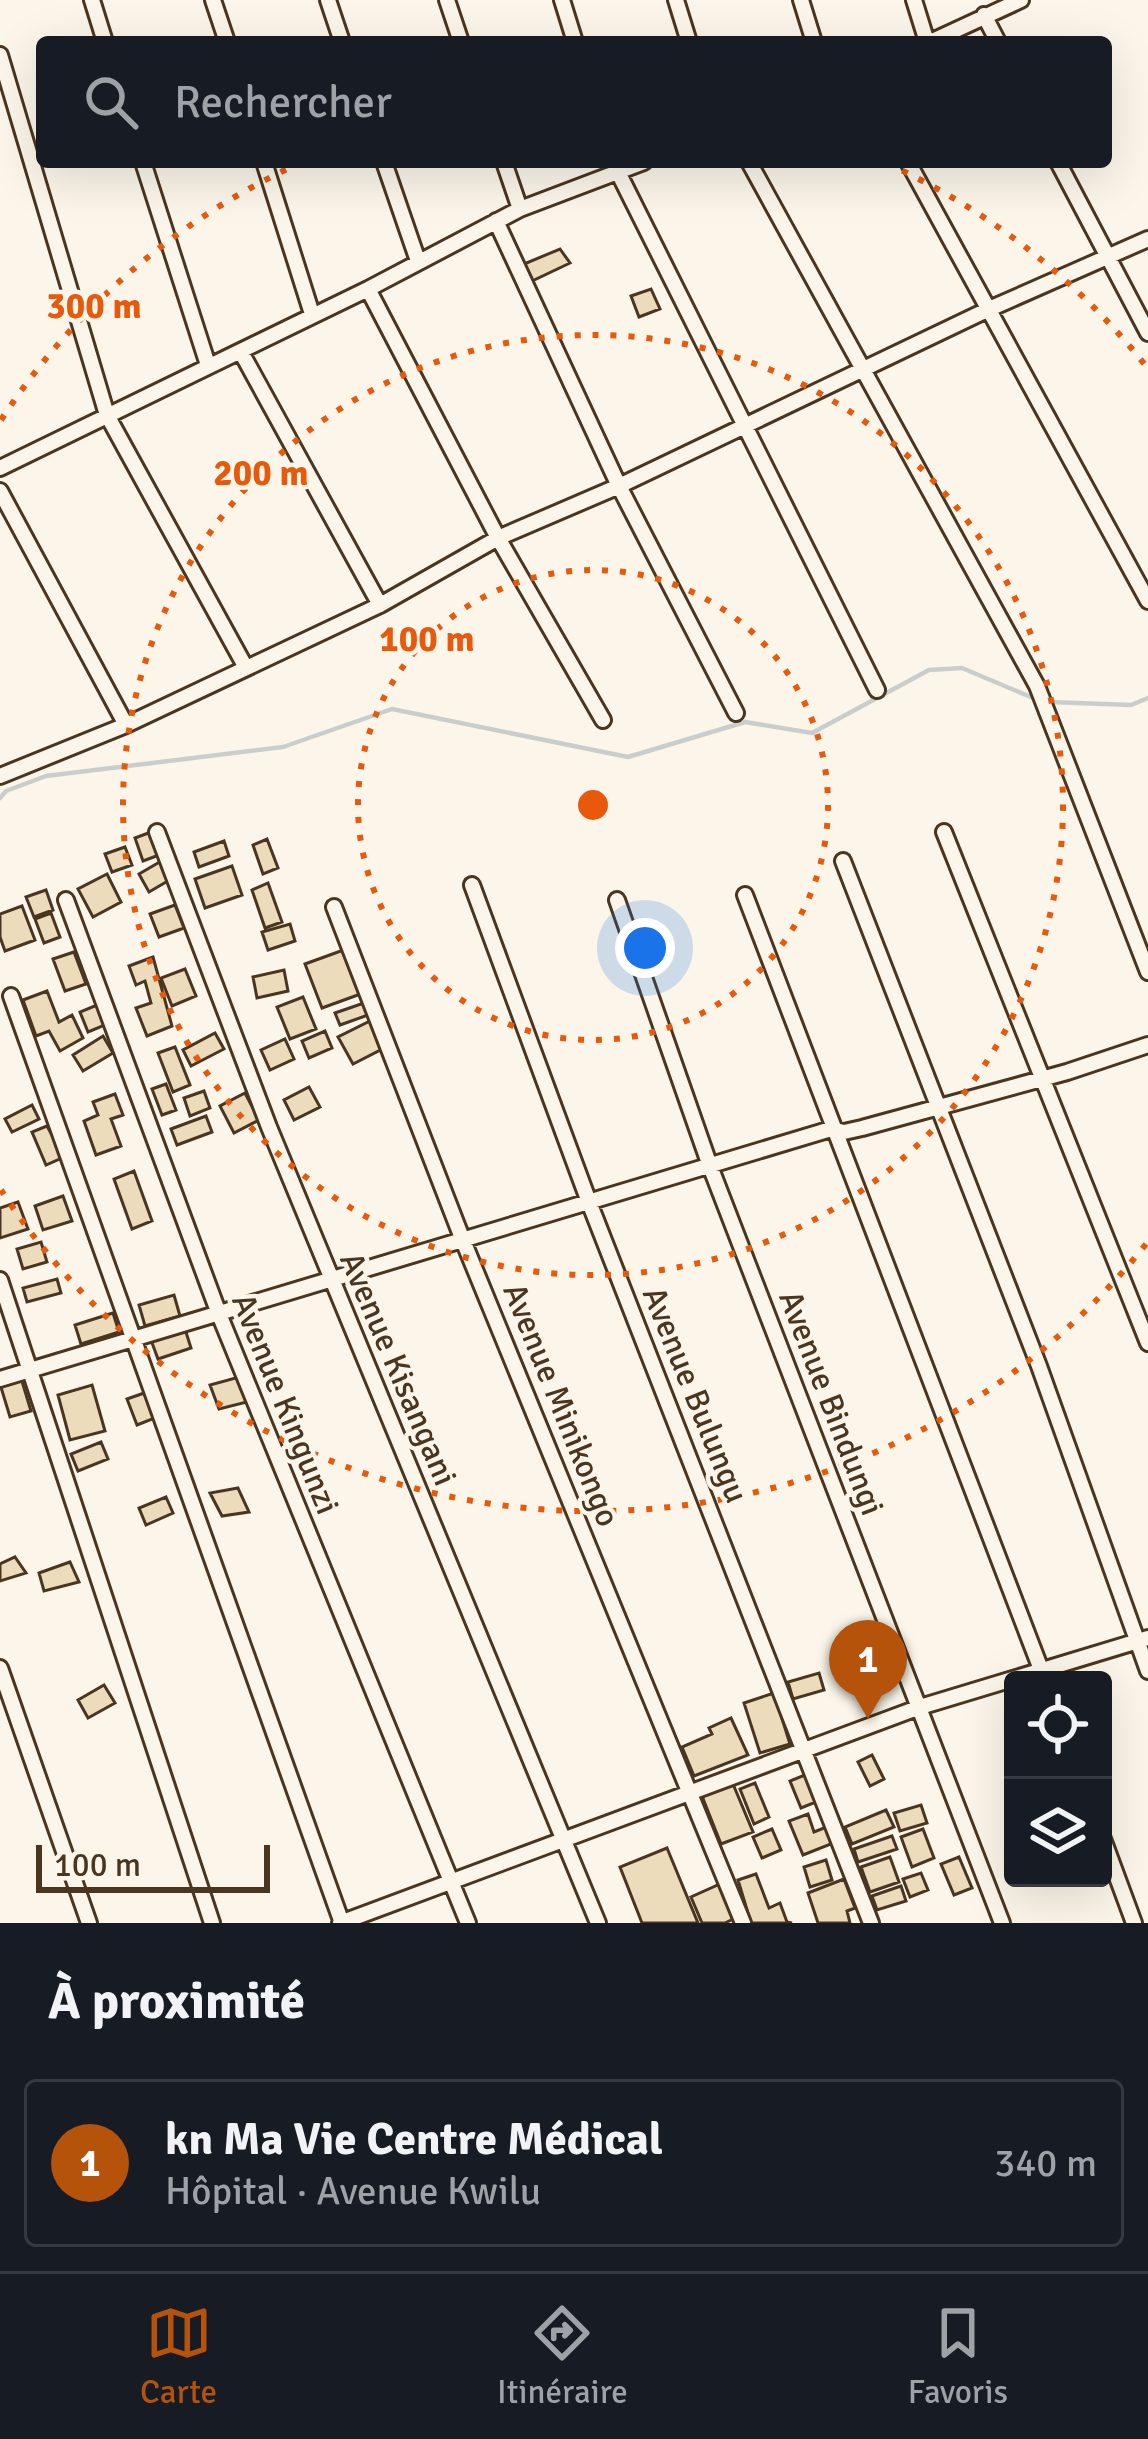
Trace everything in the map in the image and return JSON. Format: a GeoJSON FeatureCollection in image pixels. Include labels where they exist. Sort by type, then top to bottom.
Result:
{"type":"FeatureCollection","features":[{"type":"Feature","properties":{"kind":"street"},"geometry":{"type":"LineString","coordinates":[[92,0],[103,36]]}},
{"type":"Feature","properties":{"kind":"street"},"geometry":{"type":"LineString","coordinates":[[213,0],[224,36]]}},
{"type":"Feature","properties":{"kind":"street"},"geometry":{"type":"LineString","coordinates":[[328,0],[340,36]]}},
{"type":"Feature","properties":{"kind":"street"},"geometry":{"type":"LineString","coordinates":[[447,0],[459,36]]}},
{"type":"Feature","properties":{"kind":"street"},"geometry":{"type":"LineString","coordinates":[[562,0],[573,36]]}},
{"type":"Feature","properties":{"kind":"street"},"geometry":{"type":"LineString","coordinates":[[676,0],[687,36]]}},
{"type":"Feature","properties":{"kind":"street"},"geometry":{"type":"LineString","coordinates":[[800,0],[812,36]]}},
{"type":"Feature","properties":{"kind":"street"},"geometry":{"type":"LineString","coordinates":[[914,0],[926,36]]}},
{"type":"Feature","properties":{"kind":"street"},"geometry":{"type":"LineString","coordinates":[[940,36],[1021,0]]}},
{"type":"Feature","properties":{"kind":"street"},"geometry":{"type":"LineString","coordinates":[[984,15],[995,36]]}},
{"type":"Feature","properties":{"kind":"street"},"geometry":{"type":"LineString","coordinates":[[0,55],[106,415],[244,665]]}},
{"type":"Feature","properties":{"kind":"street"},"geometry":{"type":"LineString","coordinates":[[145,168],[208,365]]}},
{"type":"Feature","properties":{"kind":"street"},"geometry":{"type":"LineString","coordinates":[[266,168],[312,314]]}},
{"type":"Feature","properties":{"kind":"street"},"geometry":{"type":"LineString","coordinates":[[386,168],[418,261]]}},
{"type":"Feature","properties":{"kind":"street"},"geometry":{"type":"LineString","coordinates":[[506,168],[520,209]]}},
{"type":"Feature","properties":{"kind":"street"},"geometry":{"type":"LineString","coordinates":[[0,468],[368,289],[520,209],[615,168],[877,690]]}},
{"type":"Feature","properties":{"kind":"street"},"geometry":{"type":"LineString","coordinates":[[752,168],[1036,686],[1148,971]]}},
{"type":"Feature","properties":{"kind":"street"},"geometry":{"type":"LineString","coordinates":[[911,168],[1148,601]]}},
{"type":"Feature","properties":{"kind":"street"},"geometry":{"type":"LineString","coordinates":[[1061,168],[1148,333]]}},
{"type":"Feature","properties":{"kind":"street"},"geometry":{"type":"LineString","coordinates":[[496,221],[619,486],[736,713]]}},
{"type":"Feature","properties":{"kind":"street"},"geometry":{"type":"LineString","coordinates":[[0,776],[126,724],[380,605],[498,538],[1148,239]]}},
{"type":"Feature","properties":{"kind":"street"},"geometry":{"type":"LineString","coordinates":[[368,289],[498,538],[603,721]]}},
{"type":"Feature","properties":{"kind":"street"},"geometry":{"type":"LineString","coordinates":[[241,352],[380,605]]}},
{"type":"Feature","properties":{"kind":"street"},"geometry":{"type":"LineString","coordinates":[[0,491],[126,724]]}},
{"type":"Feature","properties":{"kind":"street","name":"Avenue Kisangani"},"geometry":{"type":"LineString","coordinates":[[157,832],[330,1278],[598,1923]]}},
{"type":"Feature","properties":{"kind":"street"},"geometry":{"type":"LineString","coordinates":[[944,832],[1148,1343]]}},
{"type":"Feature","properties":{"kind":"street"},"geometry":{"type":"LineString","coordinates":[[843,861],[1040,1366],[1143,1640],[1148,1671]]}},
{"type":"Feature","properties":{"kind":"street","name":"Avenue Bulungu"},"geometry":{"type":"LineString","coordinates":[[472,885],[589,1202],[872,1923]]}},
{"type":"Feature","properties":{"kind":"street"},"geometry":{"type":"LineString","coordinates":[[745,896],[1041,1671]]}},
{"type":"Feature","properties":{"kind":"street","name":"Avenue Kingunzi"},"geometry":{"type":"LineString","coordinates":[[66,900],[218,1314],[467,1923]]}},
{"type":"Feature","properties":{"kind":"street","name":"Avenue Bindungi"},"geometry":{"type":"LineString","coordinates":[[617,900],[710,1166],[1002,1923]]}},
{"type":"Feature","properties":{"kind":"street","name":"Avenue Minikongo"},"geometry":{"type":"LineString","coordinates":[[334,907],[462,1238],[743,1923]]}},
{"type":"Feature","properties":{"kind":"street"},"geometry":{"type":"LineString","coordinates":[[10,996],[342,1923],[920,1707],[1004,1685]]}},
{"type":"Feature","properties":{"kind":"street"},"geometry":{"type":"LineString","coordinates":[[0,1379],[831,1129],[862,1128],[1148,1045]]}},
{"type":"Feature","properties":{"kind":"street"},"geometry":{"type":"LineString","coordinates":[[0,1280],[212,1923]]}},
{"type":"Feature","properties":{"kind":"street"},"geometry":{"type":"LineString","coordinates":[[1054,1671],[1143,1640]]}},
{"type":"Feature","properties":{"kind":"street"},"geometry":{"type":"LineString","coordinates":[[0,1668],[89,1923]]}},
{"type":"Feature","properties":{"kind":"street"},"geometry":{"type":"LineString","coordinates":[[1112,1863],[1134,1923]]}},
{"type":"Feature","properties":{"kind":"building"},"geometry":{"type":"Polygon","coordinates":[[[560,249],[570,263],[532,281],[524,264],[560,249]]]}},
{"type":"Feature","properties":{"kind":"building"},"geometry":{"type":"Polygon","coordinates":[[[651,289],[660,309],[639,317],[631,296],[651,289]]]}},
{"type":"Feature","properties":{"kind":"building"},"geometry":{"type":"Polygon","coordinates":[[[151,832],[159,855],[143,861],[135,838],[151,832]]]}},
{"type":"Feature","properties":{"kind":"building"},"geometry":{"type":"Polygon","coordinates":[[[267,839],[278,868],[263,874],[253,845],[267,839]]]}},
{"type":"Feature","properties":{"kind":"building"},"geometry":{"type":"Polygon","coordinates":[[[224,841],[229,856],[199,867],[194,852],[224,841]]]}},
{"type":"Feature","properties":{"kind":"building"},"geometry":{"type":"Polygon","coordinates":[[[125,847],[132,865],[112,872],[105,854],[125,847]]]}},
{"type":"Feature","properties":{"kind":"building"},"geometry":{"type":"Polygon","coordinates":[[[163,860],[173,878],[149,892],[139,874],[163,860]]]}},
{"type":"Feature","properties":{"kind":"building"},"geometry":{"type":"Polygon","coordinates":[[[232,866],[242,895],[205,908],[195,879],[232,866]]]}},
{"type":"Feature","properties":{"kind":"building"},"geometry":{"type":"Polygon","coordinates":[[[107,874],[121,902],[93,917],[78,889],[107,874]]]}},
{"type":"Feature","properties":{"kind":"building"},"geometry":{"type":"Polygon","coordinates":[[[268,883],[282,922],[265,928],[252,890],[268,883]]]}},
{"type":"Feature","properties":{"kind":"building"},"geometry":{"type":"Polygon","coordinates":[[[46,890],[53,910],[34,917],[26,897],[46,890]]]}},
{"type":"Feature","properties":{"kind":"building"},"geometry":{"type":"Polygon","coordinates":[[[175,905],[184,928],[159,937],[150,914],[175,905]]]}},
{"type":"Feature","properties":{"kind":"building"},"geometry":{"type":"Polygon","coordinates":[[[22,906],[35,940],[5,951],[0,914],[22,906]]]}},
{"type":"Feature","properties":{"kind":"building"},"geometry":{"type":"Polygon","coordinates":[[[51,913],[60,937],[44,943],[35,919],[51,913]]]}},
{"type":"Feature","properties":{"kind":"building"},"geometry":{"type":"Polygon","coordinates":[[[290,924],[295,941],[268,950],[262,932],[290,924]]]}},
{"type":"Feature","properties":{"kind":"building"},"geometry":{"type":"Polygon","coordinates":[[[349,948],[366,992],[322,1008],[305,964],[349,948]]]}},
{"type":"Feature","properties":{"kind":"building"},"geometry":{"type":"Polygon","coordinates":[[[74,952],[86,984],[65,991],[53,959],[74,952]]]}},
{"type":"Feature","properties":{"kind":"building"},"geometry":{"type":"Polygon","coordinates":[[[153,957],[172,1026],[147,1036],[136,1008],[151,1003],[145,981],[136,985],[129,966],[153,957]]]}},
{"type":"Feature","properties":{"kind":"building"},"geometry":{"type":"Polygon","coordinates":[[[185,969],[196,996],[172,1006],[161,978],[185,969]]]}},
{"type":"Feature","properties":{"kind":"building"},"geometry":{"type":"Polygon","coordinates":[[[284,970],[288,991],[257,998],[253,977],[284,970]]]}},
{"type":"Feature","properties":{"kind":"building"},"geometry":{"type":"Polygon","coordinates":[[[47,991],[59,1022],[72,1015],[83,1038],[60,1051],[49,1031],[36,1036],[23,1000],[47,991]]]}},
{"type":"Feature","properties":{"kind":"building"},"geometry":{"type":"Polygon","coordinates":[[[303,997],[316,1029],[290,1039],[277,1007],[303,997]]]}},
{"type":"Feature","properties":{"kind":"building"},"geometry":{"type":"Polygon","coordinates":[[[364,1003],[368,1015],[340,1025],[335,1013],[364,1003]]]}},
{"type":"Feature","properties":{"kind":"building"},"geometry":{"type":"Polygon","coordinates":[[[97,1005],[105,1025],[88,1032],[80,1012],[97,1005]]]}},
{"type":"Feature","properties":{"kind":"building"},"geometry":{"type":"Polygon","coordinates":[[[376,1018],[390,1045],[353,1064],[338,1037],[376,1018]]]}},
{"type":"Feature","properties":{"kind":"building"},"geometry":{"type":"Polygon","coordinates":[[[325,1031],[332,1048],[309,1058],[302,1041],[325,1031]]]}},
{"type":"Feature","properties":{"kind":"building"},"geometry":{"type":"Polygon","coordinates":[[[215,1033],[224,1049],[191,1066],[183,1050],[215,1033]]]}},
{"type":"Feature","properties":{"kind":"building"},"geometry":{"type":"Polygon","coordinates":[[[103,1036],[113,1053],[83,1071],[73,1055],[103,1036]]]}},
{"type":"Feature","properties":{"kind":"building"},"geometry":{"type":"Polygon","coordinates":[[[285,1039],[294,1059],[270,1070],[261,1050],[285,1039]]]}},
{"type":"Feature","properties":{"kind":"building"},"geometry":{"type":"Polygon","coordinates":[[[175,1047],[190,1085],[173,1092],[158,1053],[175,1047]]]}},
{"type":"Feature","properties":{"kind":"building"},"geometry":{"type":"Polygon","coordinates":[[[166,1084],[176,1110],[162,1115],[152,1089],[166,1084]]]}},
{"type":"Feature","properties":{"kind":"building"},"geometry":{"type":"Polygon","coordinates":[[[309,1087],[320,1107],[294,1120],[284,1100],[309,1087]]]}},
{"type":"Feature","properties":{"kind":"building"},"geometry":{"type":"Polygon","coordinates":[[[204,1091],[210,1108],[190,1116],[184,1098],[204,1091]]]}},
{"type":"Feature","properties":{"kind":"building"},"geometry":{"type":"Polygon","coordinates":[[[245,1093],[259,1120],[234,1133],[220,1106],[245,1093]]]}},
{"type":"Feature","properties":{"kind":"building"},"geometry":{"type":"Polygon","coordinates":[[[115,1094],[123,1115],[111,1119],[121,1146],[96,1155],[84,1121],[98,1115],[93,1102],[115,1094]]]}},
{"type":"Feature","properties":{"kind":"building"},"geometry":{"type":"Polygon","coordinates":[[[32,1105],[39,1119],[12,1132],[5,1119],[32,1105]]]}},
{"type":"Feature","properties":{"kind":"building"},"geometry":{"type":"Polygon","coordinates":[[[206,1116],[212,1132],[177,1145],[171,1129],[206,1116]]]}},
{"type":"Feature","properties":{"kind":"building"},"geometry":{"type":"Polygon","coordinates":[[[47,1126],[64,1157],[46,1165],[32,1132],[47,1126]]]}},
{"type":"Feature","properties":{"kind":"building"},"geometry":{"type":"Polygon","coordinates":[[[134,1171],[152,1221],[132,1229],[114,1179],[134,1171]]]}},
{"type":"Feature","properties":{"kind":"building"},"geometry":{"type":"Polygon","coordinates":[[[63,1196],[72,1221],[43,1230],[35,1206],[63,1196]]]}},
{"type":"Feature","properties":{"kind":"building"},"geometry":{"type":"Polygon","coordinates":[[[18,1202],[28,1229],[0,1238],[0,1208],[18,1202]]]}},
{"type":"Feature","properties":{"kind":"building"},"geometry":{"type":"Polygon","coordinates":[[[41,1242],[47,1262],[23,1269],[17,1249],[41,1242]]]}},
{"type":"Feature","properties":{"kind":"building"},"geometry":{"type":"Polygon","coordinates":[[[57,1279],[61,1293],[27,1302],[23,1288],[57,1279]]]}},
{"type":"Feature","properties":{"kind":"building"},"geometry":{"type":"Polygon","coordinates":[[[174,1295],[180,1316],[145,1326],[139,1305],[174,1295]]]}},
{"type":"Feature","properties":{"kind":"building"},"geometry":{"type":"Polygon","coordinates":[[[113,1313],[119,1332],[81,1344],[75,1325],[113,1313]]]}},
{"type":"Feature","properties":{"kind":"building"},"geometry":{"type":"Polygon","coordinates":[[[185,1329],[191,1348],[158,1359],[151,1340],[185,1329]]]}},
{"type":"Feature","properties":{"kind":"building"},"geometry":{"type":"Polygon","coordinates":[[[239,1377],[247,1402],[219,1409],[210,1385],[239,1377]]]}},
{"type":"Feature","properties":{"kind":"building"},"geometry":{"type":"Polygon","coordinates":[[[21,1378],[31,1411],[10,1417],[0,1384],[21,1378]]]}},
{"type":"Feature","properties":{"kind":"building"},"geometry":{"type":"Polygon","coordinates":[[[92,1385],[105,1431],[70,1440],[58,1395],[92,1385]]]}},
{"type":"Feature","properties":{"kind":"building"},"geometry":{"type":"Polygon","coordinates":[[[150,1391],[160,1416],[137,1425],[127,1399],[150,1391]]]}},
{"type":"Feature","properties":{"kind":"building"},"geometry":{"type":"Polygon","coordinates":[[[101,1442],[108,1459],[78,1471],[71,1454],[101,1442]]]}},
{"type":"Feature","properties":{"kind":"building"},"geometry":{"type":"Polygon","coordinates":[[[238,1488],[249,1512],[222,1516],[210,1493],[238,1488]]]}},
{"type":"Feature","properties":{"kind":"building"},"geometry":{"type":"Polygon","coordinates":[[[166,1497],[173,1513],[146,1525],[139,1508],[166,1497]]]}},
{"type":"Feature","properties":{"kind":"building"},"geometry":{"type":"Polygon","coordinates":[[[15,1557],[26,1573],[0,1581],[0,1564],[15,1557]]]}},
{"type":"Feature","properties":{"kind":"building"},"geometry":{"type":"Polygon","coordinates":[[[70,1562],[79,1582],[44,1591],[39,1573],[70,1562]]]}},
{"type":"Feature","properties":{"kind":"building"},"geometry":{"type":"Polygon","coordinates":[[[819,1673],[824,1690],[793,1699],[788,1682],[819,1673]]]}},
{"type":"Feature","properties":{"kind":"building"},"geometry":{"type":"Polygon","coordinates":[[[104,1685],[115,1703],[88,1718],[78,1700],[104,1685]]]}},
{"type":"Feature","properties":{"kind":"building"},"geometry":{"type":"Polygon","coordinates":[[[774,1693],[790,1744],[760,1753],[744,1703],[774,1693]]]}},
{"type":"Feature","properties":{"kind":"building"},"geometry":{"type":"Polygon","coordinates":[[[731,1718],[748,1755],[694,1776],[682,1747],[712,1734],[709,1728],[731,1718]]]}},
{"type":"Feature","properties":{"kind":"building"},"geometry":{"type":"Polygon","coordinates":[[[872,1755],[884,1779],[870,1786],[858,1762],[872,1755]]]}},
{"type":"Feature","properties":{"kind":"building"},"geometry":{"type":"Polygon","coordinates":[[[805,1775],[816,1802],[801,1808],[790,1781],[805,1775]]]}},
{"type":"Feature","properties":{"kind":"building"},"geometry":{"type":"Polygon","coordinates":[[[755,1783],[769,1817],[754,1824],[740,1789],[755,1783]]]}},
{"type":"Feature","properties":{"kind":"building"},"geometry":{"type":"Polygon","coordinates":[[[733,1784],[753,1832],[721,1844],[702,1796],[733,1784]]]}},
{"type":"Feature","properties":{"kind":"building"},"geometry":{"type":"Polygon","coordinates":[[[921,1805],[927,1823],[900,1831],[894,1813],[921,1805]]]}},
{"type":"Feature","properties":{"kind":"building"},"geometry":{"type":"Polygon","coordinates":[[[886,1810],[894,1827],[852,1844],[845,1827],[886,1810]]]}},
{"type":"Feature","properties":{"kind":"building"},"geometry":{"type":"Polygon","coordinates":[[[808,1814],[814,1832],[829,1826],[836,1842],[803,1855],[789,1821],[808,1814]]]}},
{"type":"Feature","properties":{"kind":"building"},"geometry":{"type":"Polygon","coordinates":[[[772,1829],[781,1850],[762,1858],[753,1837],[772,1829]]]}},
{"type":"Feature","properties":{"kind":"building"},"geometry":{"type":"Polygon","coordinates":[[[923,1829],[934,1858],[912,1867],[901,1837],[923,1829]]]}},
{"type":"Feature","properties":{"kind":"building"},"geometry":{"type":"Polygon","coordinates":[[[892,1836],[897,1849],[858,1862],[854,1849],[892,1836]]]}},
{"type":"Feature","properties":{"kind":"building"},"geometry":{"type":"Polygon","coordinates":[[[667,1848],[698,1923],[642,1923],[620,1867],[667,1848]]]}},
{"type":"Feature","properties":{"kind":"building"},"geometry":{"type":"Polygon","coordinates":[[[890,1857],[899,1882],[870,1892],[861,1867],[890,1857]]]}},
{"type":"Feature","properties":{"kind":"building"},"geometry":{"type":"Polygon","coordinates":[[[959,1857],[972,1888],[954,1895],[941,1864],[959,1857]]]}},
{"type":"Feature","properties":{"kind":"building"},"geometry":{"type":"Polygon","coordinates":[[[826,1860],[832,1880],[810,1887],[804,1867],[826,1860]]]}},
{"type":"Feature","properties":{"kind":"building"},"geometry":{"type":"Polygon","coordinates":[[[921,1873],[928,1890],[910,1897],[903,1879],[921,1873]]]}},
{"type":"Feature","properties":{"kind":"building"},"geometry":{"type":"Polygon","coordinates":[[[756,1874],[769,1908],[780,1903],[787,1922],[792,1923],[751,1923],[738,1880],[756,1874]]]}},
{"type":"Feature","properties":{"kind":"building"},"geometry":{"type":"Polygon","coordinates":[[[844,1879],[855,1908],[847,1911],[850,1923],[818,1923],[808,1893],[844,1879]]]}},
{"type":"Feature","properties":{"kind":"building"},"geometry":{"type":"Polygon","coordinates":[[[720,1884],[735,1918],[702,1923],[691,1897],[720,1884]]]}},
{"type":"Feature","properties":{"kind":"building"},"geometry":{"type":"Polygon","coordinates":[[[901,1886],[906,1901],[877,1910],[872,1896],[901,1886]]]}},
{"type":"Feature","properties":{"kind":"waterway"},"geometry":{"type":"LineString","coordinates":[[0,798],[6,791],[46,776],[283,747],[392,709],[628,757],[745,722],[812,733],[929,670],[962,668],[1038,700]]}},
{"type":"Feature","properties":{"kind":"waterway"},"geometry":{"type":"LineString","coordinates":[[1050,702],[1131,705],[1148,698]]}},
{"type":"Feature","properties":{"kind":"place","name":"kn Ma Vie Centre Médical"},"geometry":{"type":"Point","coordinates":[868,1719]}}]}
